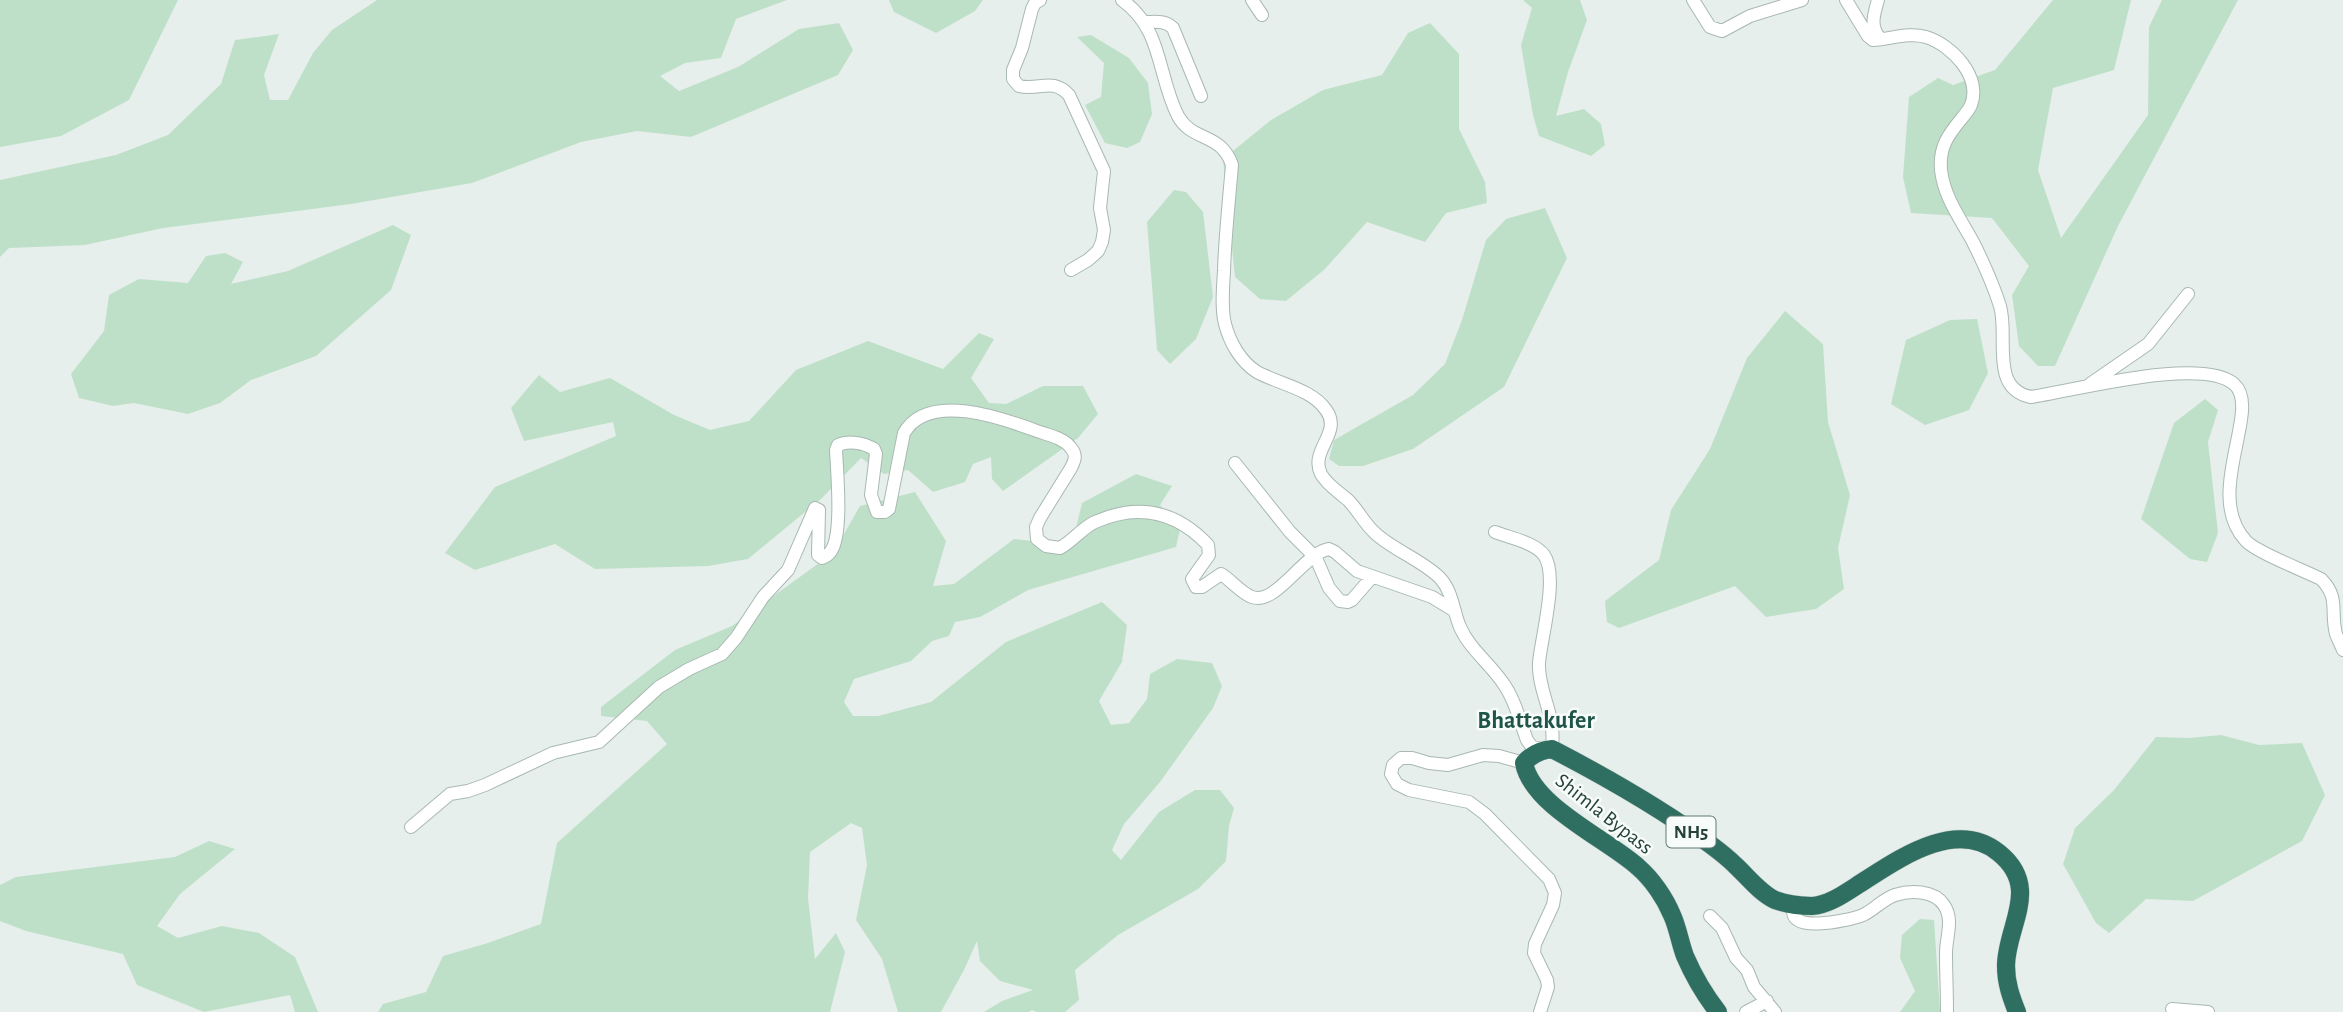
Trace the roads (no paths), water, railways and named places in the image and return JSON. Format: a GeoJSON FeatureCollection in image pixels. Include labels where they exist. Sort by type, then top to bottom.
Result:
{"type":"FeatureCollection","features":[{"type":"Feature","properties":{"kind":"highway","name":"Shimla Bypass"},"geometry":{"type":"LineString","coordinates":[[1718,1012],[1700,989],[1672,914],[1657,888],[1638,867],[1538,792],[1524,763],[1529,757],[1547,749],[1606,777],[1698,836],[1774,899],[1794,905]]}},
{"type":"Feature","properties":{"kind":"highway"},"geometry":{"type":"LineString","coordinates":[[1794,905],[1814,906],[1839,897],[1922,847],[1957,839],[1978,842],[1999,852],[2016,876],[2021,892],[2020,909],[2009,943],[2006,965],[2008,990],[2017,1012]]}},
{"type":"Feature","properties":{"kind":"street"},"geometry":{"type":"LineString","coordinates":[[1040,0],[1032,9],[1013,70],[1013,79],[1018,86],[1026,88],[1053,84],[1063,88],[1069,95],[1104,172],[1100,208],[1104,230],[1102,242],[1098,251],[1071,270]]}},
{"type":"Feature","properties":{"kind":"street"},"geometry":{"type":"LineString","coordinates":[[1122,0],[1145,22],[1152,35],[1172,102],[1180,119],[1191,131],[1220,145],[1228,153],[1232,165],[1223,293],[1225,324],[1236,350],[1256,371],[1321,402],[1332,420],[1331,433],[1320,452],[1318,464],[1321,474],[1355,507],[1376,534],[1440,579],[1449,590],[1460,627],[1507,688],[1527,740],[1532,747],[1547,749],[1551,719],[1539,666],[1548,599],[1548,564],[1543,553],[1495,532]]}},
{"type":"Feature","properties":{"kind":"street"},"geometry":{"type":"LineString","coordinates":[[1252,0],[1262,15]]}},
{"type":"Feature","properties":{"kind":"street"},"geometry":{"type":"LineString","coordinates":[[1693,0],[1710,27],[1721,32],[1750,16],[1802,0]]}},
{"type":"Feature","properties":{"kind":"street"},"geometry":{"type":"LineString","coordinates":[[1846,0],[1873,40],[1903,35],[1925,36],[1943,45],[1965,67],[1972,80],[1974,94],[1970,108],[1945,138],[1940,152],[1943,185],[1973,242],[2001,308],[2004,366],[2006,379],[2012,389],[2031,397],[2176,372],[2205,373],[2234,384],[2243,402],[2228,493],[2236,529],[2247,543],[2321,579],[2330,588],[2334,599],[2336,633],[2343,650]]}},
{"type":"Feature","properties":{"kind":"street"},"geometry":{"type":"LineString","coordinates":[[1878,0],[1873,26],[1876,35],[1881,39]]}},
{"type":"Feature","properties":{"kind":"street"},"geometry":{"type":"LineString","coordinates":[[1145,22],[1168,23],[1173,28],[1201,96]]}},
{"type":"Feature","properties":{"kind":"street"},"geometry":{"type":"LineString","coordinates":[[2084,388],[2148,344],[2188,294]]}},
{"type":"Feature","properties":{"kind":"street"},"geometry":{"type":"LineString","coordinates":[[411,827],[450,794],[485,785],[553,753],[599,742],[659,687],[726,651],[763,597],[788,570],[815,508],[819,510],[818,555],[822,558],[831,552],[838,511],[838,445],[855,442],[874,449],[876,454],[871,495],[877,512],[885,512],[889,509],[904,433],[909,424],[932,413],[965,411],[1008,420],[1059,439],[1073,450],[1075,458],[1071,468],[1036,527],[1037,538],[1046,546],[1060,548],[1092,523],[1116,515],[1157,513],[1176,519],[1208,545],[1209,555],[1192,579],[1196,587],[1202,587],[1221,574],[1250,596],[1267,596],[1314,555],[1329,549],[1357,571],[1432,597],[1455,611]]}},
{"type":"Feature","properties":{"kind":"street"},"geometry":{"type":"LineString","coordinates":[[1235,463],[1290,532],[1314,555],[1329,588],[1340,601],[1344,603],[1352,600],[1372,577]]}},
{"type":"Feature","properties":{"kind":"street"},"geometry":{"type":"LineString","coordinates":[[1524,763],[1483,755],[1448,765],[1401,758],[1393,765],[1391,775],[1397,784],[1409,790],[1469,802],[1485,814],[1549,879],[1555,893],[1553,905],[1534,953],[1548,987],[1540,1012]]}},
{"type":"Feature","properties":{"kind":"street"},"geometry":{"type":"LineString","coordinates":[[1794,905],[1791,912],[1797,922],[1841,921],[1860,917],[1895,895],[1924,893],[1936,896],[1948,913],[1947,1012]]}},
{"type":"Feature","properties":{"kind":"street"},"geometry":{"type":"LineString","coordinates":[[1710,916],[1722,928],[1754,987],[1775,1012]]}},
{"type":"Feature","properties":{"kind":"street"},"geometry":{"type":"LineString","coordinates":[[1746,1012],[1767,1001]]}},
{"type":"Feature","properties":{"kind":"street"},"geometry":{"type":"LineString","coordinates":[[2172,1009],[2208,1012]]}},
{"type":"Feature","properties":{"kind":"district","name":"Bhattakufer"},"geometry":{"type":"Point","coordinates":[1536,721]}}]}
